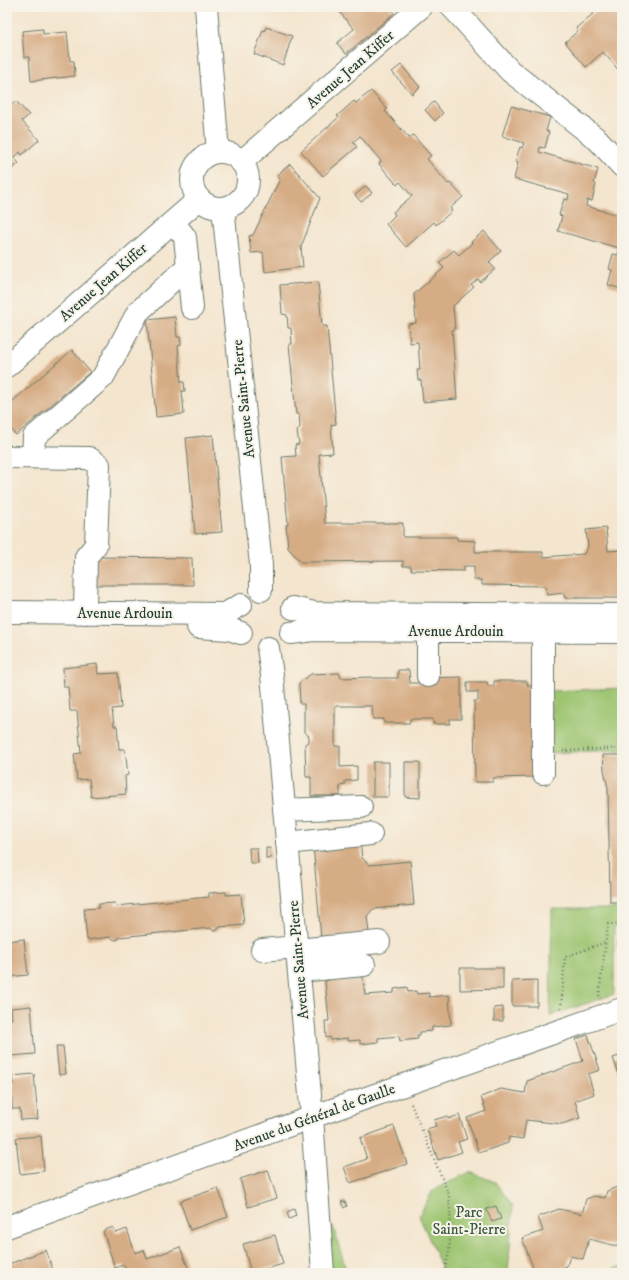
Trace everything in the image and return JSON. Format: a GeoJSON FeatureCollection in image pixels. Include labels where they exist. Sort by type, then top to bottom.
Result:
{"type":"FeatureCollection","features":[{"type":"Feature","properties":{"kind":"street"},"geometry":{"type":"LineString","coordinates":[[206,7],[218,152]]}},
{"type":"Feature","properties":{"kind":"street","name":"Avenue Jean Kiffer"},"geometry":{"type":"LineString","coordinates":[[241,162],[421,7]]}},
{"type":"Feature","properties":{"kind":"street"},"geometry":{"type":"LineString","coordinates":[[452,7],[510,71],[598,140],[622,166]]}},
{"type":"Feature","properties":{"kind":"street"},"geometry":{"type":"LineString","coordinates":[[218,152],[231,154],[241,162],[246,169],[248,178],[246,190],[239,201],[223,208],[212,207],[199,199],[195,193],[192,180],[195,168],[203,158],[218,152]]}},
{"type":"Feature","properties":{"kind":"street","name":"Avenue Jean Kiffer"},"geometry":{"type":"LineString","coordinates":[[7,366],[199,199]]}},
{"type":"Feature","properties":{"kind":"street","name":"Avenue Saint-Pierre"},"geometry":{"type":"LineString","coordinates":[[223,208],[261,565],[261,590]]}},
{"type":"Feature","properties":{"kind":"street"},"geometry":{"type":"LineString","coordinates":[[173,222],[185,237],[192,308]]}},
{"type":"Feature","properties":{"kind":"street"},"geometry":{"type":"LineString","coordinates":[[33,457],[34,438],[103,377],[138,312],[188,266]]}},
{"type":"Feature","properties":{"kind":"street"},"geometry":{"type":"LineString","coordinates":[[7,457],[89,458],[99,465],[96,545],[86,557],[85,613]]}},
{"type":"Feature","properties":{"kind":"street"},"geometry":{"type":"LineString","coordinates":[[261,590],[280,594],[288,600],[293,608],[294,616],[294,625],[291,633],[285,640],[268,648],[259,647],[252,644],[241,633],[238,624],[238,614],[241,605],[253,593],[261,590]]}},
{"type":"Feature","properties":{"kind":"street","name":"Avenue Ardouin"},"geometry":{"type":"LineString","coordinates":[[7,612],[225,614],[241,605]]}},
{"type":"Feature","properties":{"kind":"street","name":"Avenue Ardouin"},"geometry":{"type":"LineString","coordinates":[[293,608],[314,613],[622,615]]}},
{"type":"Feature","properties":{"kind":"street","name":"Avenue Ardouin"},"geometry":{"type":"LineString","coordinates":[[7,627],[216,628],[229,629],[241,633]]}},
{"type":"Feature","properties":{"kind":"street","name":"Avenue Ardouin"},"geometry":{"type":"LineString","coordinates":[[291,633],[313,630],[622,632]]}},
{"type":"Feature","properties":{"kind":"street"},"geometry":{"type":"LineString","coordinates":[[428,631],[428,676]]}},
{"type":"Feature","properties":{"kind":"street"},"geometry":{"type":"LineString","coordinates":[[543,631],[543,773]]}},
{"type":"Feature","properties":{"kind":"street","name":"Avenue Saint-Pierre"},"geometry":{"type":"LineString","coordinates":[[268,648],[272,675],[312,1117],[323,1273]]}},
{"type":"Feature","properties":{"kind":"street"},"geometry":{"type":"LineString","coordinates":[[284,810],[361,807]]}},
{"type":"Feature","properties":{"kind":"street"},"geometry":{"type":"LineString","coordinates":[[287,843],[371,834]]}},
{"type":"Feature","properties":{"kind":"street"},"geometry":{"type":"LineString","coordinates":[[262,950],[379,942]]}},
{"type":"Feature","properties":{"kind":"street"},"geometry":{"type":"LineString","coordinates":[[299,971],[364,965]]}},
{"type":"Feature","properties":{"kind":"street","name":"Avenue du Général de Gaulle"},"geometry":{"type":"LineString","coordinates":[[7,1227],[312,1117],[622,1009]]}},
{"type":"Feature","properties":{"kind":"path"},"geometry":{"type":"LineString","coordinates":[[556,751],[622,748]]}},
{"type":"Feature","properties":{"kind":"path"},"geometry":{"type":"LineString","coordinates":[[596,1018],[608,924],[622,924]]}},
{"type":"Feature","properties":{"kind":"path"},"geometry":{"type":"LineString","coordinates":[[559,1031],[565,957],[606,942]]}},
{"type":"Feature","properties":{"kind":"path"},"geometry":{"type":"LineString","coordinates":[[403,1086],[449,1195],[449,1252],[444,1273]]}},
{"type":"Feature","properties":{"kind":"green space"},"geometry":{"type":"Polygon","coordinates":[[[622,688],[622,750],[551,753],[551,691],[622,688]]]}},
{"type":"Feature","properties":{"kind":"green space"},"geometry":{"type":"Polygon","coordinates":[[[552,909],[622,909],[622,926],[614,927],[614,994],[550,1016],[552,909]]]}},
{"type":"Feature","properties":{"kind":"green space","name":"Parc Saint-Pierre"},"geometry":{"type":"Polygon","coordinates":[[[470,1172],[495,1182],[513,1206],[508,1272],[510,1273],[444,1273],[419,1216],[433,1190],[470,1172]]]}},
{"type":"Feature","properties":{"kind":"green space"},"geometry":{"type":"Polygon","coordinates":[[[333,1226],[347,1273],[326,1273],[321,1228],[333,1226]]]}},
{"type":"Feature","properties":{"kind":"green space"},"geometry":{"type":"Polygon","coordinates":[[[622,1266],[622,1273],[598,1273],[622,1266]]]}},
{"type":"Feature","properties":{"kind":"building"},"geometry":{"type":"Polygon","coordinates":[[[7,7],[12,7],[12,10],[7,10],[7,7]]]}},
{"type":"Feature","properties":{"kind":"building"},"geometry":{"type":"Polygon","coordinates":[[[69,7],[85,7],[85,8],[70,9],[69,7]]]}},
{"type":"Feature","properties":{"kind":"building"},"geometry":{"type":"Polygon","coordinates":[[[102,7],[122,7],[122,8],[102,10],[102,7]]]}},
{"type":"Feature","properties":{"kind":"building"},"geometry":{"type":"Polygon","coordinates":[[[335,7],[389,7],[394,13],[346,54],[337,43],[354,29],[335,7]]]}},
{"type":"Feature","properties":{"kind":"building"},"geometry":{"type":"Polygon","coordinates":[[[601,7],[622,7],[622,74],[603,52],[586,67],[565,42],[578,31],[576,28],[601,7]]]}},
{"type":"Feature","properties":{"kind":"building"},"geometry":{"type":"Polygon","coordinates":[[[266,27],[292,36],[283,65],[254,54],[263,30],[265,31],[266,27]]]}},
{"type":"Feature","properties":{"kind":"building"},"geometry":{"type":"Polygon","coordinates":[[[43,29],[43,34],[67,32],[70,61],[74,61],[75,76],[31,81],[29,57],[24,57],[22,31],[43,29]]]}},
{"type":"Feature","properties":{"kind":"building"},"geometry":{"type":"Polygon","coordinates":[[[401,65],[420,87],[412,94],[392,72],[401,65]]]}},
{"type":"Feature","properties":{"kind":"building"},"geometry":{"type":"Polygon","coordinates":[[[371,91],[387,109],[385,111],[409,138],[413,135],[431,156],[427,159],[448,184],[450,183],[463,197],[450,208],[452,211],[436,225],[434,222],[406,247],[386,224],[395,215],[393,212],[412,196],[400,182],[397,185],[379,164],[381,161],[360,136],[353,142],[357,147],[323,176],[301,151],[339,117],[337,116],[354,101],[356,103],[371,91]]]}},
{"type":"Feature","properties":{"kind":"building"},"geometry":{"type":"Polygon","coordinates":[[[16,101],[29,115],[22,121],[39,140],[22,155],[20,152],[14,158],[19,163],[7,173],[7,109],[16,101]]]}},
{"type":"Feature","properties":{"kind":"building"},"geometry":{"type":"Polygon","coordinates":[[[434,102],[443,113],[435,121],[425,110],[434,102]]]}},
{"type":"Feature","properties":{"kind":"building"},"geometry":{"type":"Polygon","coordinates":[[[511,106],[550,117],[546,131],[549,132],[545,148],[540,147],[539,152],[598,169],[594,183],[596,184],[592,201],[587,200],[586,206],[622,216],[622,289],[608,285],[612,270],[609,269],[613,254],[618,255],[619,248],[558,231],[562,216],[559,215],[564,199],[568,200],[569,194],[514,179],[518,163],[515,162],[520,147],[522,148],[524,143],[502,136],[511,106]]]}},
{"type":"Feature","properties":{"kind":"building"},"geometry":{"type":"Polygon","coordinates":[[[290,164],[320,198],[301,247],[303,267],[265,272],[263,252],[251,253],[249,236],[253,235],[280,179],[277,175],[290,164]]]}},
{"type":"Feature","properties":{"kind":"building"},"geometry":{"type":"Polygon","coordinates":[[[366,186],[372,193],[361,202],[355,195],[366,186]]]}},
{"type":"Feature","properties":{"kind":"building"},"geometry":{"type":"Polygon","coordinates":[[[484,231],[501,251],[489,262],[495,269],[480,282],[478,279],[471,285],[474,287],[453,306],[455,330],[452,330],[457,399],[423,402],[421,380],[418,380],[417,370],[420,370],[418,342],[410,343],[408,324],[416,323],[414,294],[444,268],[439,263],[454,250],[459,255],[484,231]]]}},
{"type":"Feature","properties":{"kind":"building"},"geometry":{"type":"Polygon","coordinates":[[[318,282],[322,326],[327,326],[336,424],[331,425],[333,453],[319,454],[325,523],[403,523],[403,537],[457,537],[457,540],[475,541],[475,552],[543,552],[543,557],[584,554],[588,547],[586,530],[606,528],[608,551],[622,550],[622,598],[565,598],[564,593],[547,595],[546,586],[482,585],[482,580],[474,580],[474,566],[464,566],[464,571],[411,570],[411,566],[403,566],[403,561],[301,562],[288,548],[286,525],[288,525],[282,457],[296,456],[295,445],[299,444],[297,431],[300,427],[299,414],[296,414],[289,344],[292,344],[291,328],[288,328],[287,315],[282,314],[280,285],[318,282]]]}},
{"type":"Feature","properties":{"kind":"building"},"geometry":{"type":"Polygon","coordinates":[[[175,317],[177,337],[180,337],[181,345],[178,346],[181,382],[184,382],[185,391],[182,391],[184,414],[156,417],[147,320],[175,317]]]}},
{"type":"Feature","properties":{"kind":"building"},"geometry":{"type":"Polygon","coordinates":[[[72,350],[90,372],[16,435],[7,425],[7,406],[72,350]]]}},
{"type":"Feature","properties":{"kind":"building"},"geometry":{"type":"Polygon","coordinates":[[[213,435],[222,532],[195,534],[186,438],[213,435]]]}},
{"type":"Feature","properties":{"kind":"building"},"geometry":{"type":"Polygon","coordinates":[[[96,557],[192,558],[193,585],[95,585],[96,557]]]}},
{"type":"Feature","properties":{"kind":"building"},"geometry":{"type":"Polygon","coordinates":[[[97,664],[98,674],[118,673],[121,708],[112,709],[114,726],[117,726],[119,749],[125,749],[128,775],[125,776],[126,794],[91,797],[89,779],[77,780],[74,754],[81,753],[77,711],[70,711],[68,687],[64,687],[63,668],[97,664]]]}},
{"type":"Feature","properties":{"kind":"building"},"geometry":{"type":"Polygon","coordinates":[[[398,670],[409,670],[410,683],[421,683],[421,678],[461,677],[461,719],[450,719],[450,724],[433,724],[433,719],[410,719],[410,723],[384,723],[384,719],[373,719],[372,706],[335,706],[335,746],[340,746],[340,767],[357,766],[357,780],[345,781],[345,785],[340,786],[340,796],[311,796],[311,777],[306,777],[305,744],[309,741],[309,736],[304,732],[304,704],[300,704],[299,683],[311,674],[339,673],[341,678],[398,678],[398,670]]]}},
{"type":"Feature","properties":{"kind":"building"},"geometry":{"type":"Polygon","coordinates":[[[494,681],[527,681],[528,686],[536,686],[535,777],[493,778],[493,782],[475,782],[474,701],[478,701],[478,692],[467,692],[467,682],[487,682],[488,686],[494,686],[494,681]]]}},
{"type":"Feature","properties":{"kind":"building"},"geometry":{"type":"Polygon","coordinates":[[[603,755],[622,755],[622,902],[610,902],[608,788],[604,770],[603,755]]]}},
{"type":"Feature","properties":{"kind":"building"},"geometry":{"type":"Polygon","coordinates":[[[373,762],[389,762],[389,797],[373,797],[373,762]]]}},
{"type":"Feature","properties":{"kind":"building"},"geometry":{"type":"Polygon","coordinates":[[[405,762],[420,762],[420,798],[405,797],[405,762]]]}},
{"type":"Feature","properties":{"kind":"building"},"geometry":{"type":"Polygon","coordinates":[[[360,841],[362,858],[370,865],[410,861],[414,905],[373,909],[367,916],[369,933],[321,939],[313,845],[360,841]]]}},
{"type":"Feature","properties":{"kind":"building"},"geometry":{"type":"Polygon","coordinates":[[[249,848],[257,848],[258,863],[250,863],[249,848]]]}},
{"type":"Feature","properties":{"kind":"building"},"geometry":{"type":"Polygon","coordinates":[[[266,848],[270,848],[271,858],[266,859],[266,848]]]}},
{"type":"Feature","properties":{"kind":"building"},"geometry":{"type":"Polygon","coordinates":[[[226,892],[226,895],[241,894],[244,925],[220,927],[216,931],[213,931],[211,928],[119,937],[119,939],[115,940],[110,937],[87,940],[84,909],[99,908],[99,904],[115,903],[116,906],[209,897],[209,893],[226,892]]]}},
{"type":"Feature","properties":{"kind":"building"},"geometry":{"type":"Polygon","coordinates":[[[618,932],[622,932],[622,955],[618,955],[618,932]]]}},
{"type":"Feature","properties":{"kind":"building"},"geometry":{"type":"Polygon","coordinates":[[[24,939],[28,975],[7,977],[7,941],[24,939]]]}},
{"type":"Feature","properties":{"kind":"building"},"geometry":{"type":"Polygon","coordinates":[[[460,968],[503,968],[503,989],[460,990],[460,968]]]}},
{"type":"Feature","properties":{"kind":"building"},"geometry":{"type":"Polygon","coordinates":[[[362,970],[365,995],[394,993],[394,989],[407,987],[408,992],[416,991],[417,994],[429,993],[429,997],[449,995],[451,1025],[432,1027],[432,1031],[420,1032],[420,1035],[417,1035],[418,1039],[400,1041],[399,1036],[378,1038],[378,1042],[360,1044],[360,1040],[348,1041],[348,1038],[331,1040],[330,1037],[326,1038],[325,1021],[329,1021],[325,981],[329,980],[328,973],[362,970]]]}},
{"type":"Feature","properties":{"kind":"building"},"geometry":{"type":"Polygon","coordinates":[[[537,980],[537,1006],[512,1006],[512,981],[537,980]]]}},
{"type":"Feature","properties":{"kind":"building"},"geometry":{"type":"Polygon","coordinates":[[[31,1006],[35,1054],[11,1056],[8,1019],[12,1019],[11,1008],[31,1006]]]}},
{"type":"Feature","properties":{"kind":"building"},"geometry":{"type":"Polygon","coordinates":[[[503,1007],[503,1021],[494,1021],[494,1008],[503,1007]]]}},
{"type":"Feature","properties":{"kind":"building"},"geometry":{"type":"Polygon","coordinates":[[[588,1035],[600,1070],[588,1074],[594,1094],[575,1101],[580,1118],[562,1124],[526,1120],[523,1139],[509,1137],[508,1143],[479,1153],[467,1118],[486,1111],[481,1097],[501,1089],[525,1093],[527,1081],[583,1061],[576,1039],[588,1035]]]}},
{"type":"Feature","properties":{"kind":"building"},"geometry":{"type":"Polygon","coordinates":[[[56,1046],[63,1046],[66,1074],[59,1075],[56,1046]]]}},
{"type":"Feature","properties":{"kind":"building"},"geometry":{"type":"Polygon","coordinates":[[[622,1055],[622,1083],[613,1058],[622,1055]]]}},
{"type":"Feature","properties":{"kind":"building"},"geometry":{"type":"Polygon","coordinates":[[[34,1074],[38,1119],[21,1120],[20,1109],[12,1109],[12,1076],[34,1074]]]}},
{"type":"Feature","properties":{"kind":"building"},"geometry":{"type":"Polygon","coordinates":[[[459,1115],[467,1139],[458,1142],[462,1152],[438,1160],[427,1129],[436,1126],[434,1120],[447,1116],[448,1119],[459,1115]]]}},
{"type":"Feature","properties":{"kind":"building"},"geometry":{"type":"Polygon","coordinates":[[[394,1126],[407,1164],[350,1183],[344,1167],[367,1159],[360,1138],[394,1126]]]}},
{"type":"Feature","properties":{"kind":"building"},"geometry":{"type":"Polygon","coordinates":[[[41,1136],[44,1171],[20,1174],[16,1138],[41,1136]]]}},
{"type":"Feature","properties":{"kind":"building"},"geometry":{"type":"Polygon","coordinates":[[[268,1170],[277,1198],[248,1207],[240,1179],[268,1170]]]}},
{"type":"Feature","properties":{"kind":"building"},"geometry":{"type":"Polygon","coordinates":[[[622,1185],[622,1246],[620,1247],[589,1239],[583,1259],[570,1256],[567,1266],[547,1273],[535,1273],[522,1238],[543,1231],[538,1217],[559,1209],[582,1214],[586,1199],[594,1196],[605,1198],[607,1191],[622,1185]]]}},
{"type":"Feature","properties":{"kind":"building"},"geometry":{"type":"Polygon","coordinates":[[[218,1188],[228,1217],[190,1230],[180,1201],[218,1188]]]}},
{"type":"Feature","properties":{"kind":"building"},"geometry":{"type":"Polygon","coordinates":[[[345,1201],[347,1206],[344,1208],[341,1202],[345,1201]]]}},
{"type":"Feature","properties":{"kind":"building"},"geometry":{"type":"Polygon","coordinates":[[[496,1206],[501,1219],[492,1222],[486,1209],[496,1206]]]}},
{"type":"Feature","properties":{"kind":"building"},"geometry":{"type":"Polygon","coordinates":[[[294,1209],[296,1216],[289,1219],[287,1212],[294,1209]]]}},
{"type":"Feature","properties":{"kind":"building"},"geometry":{"type":"Polygon","coordinates":[[[113,1227],[116,1233],[127,1229],[135,1253],[144,1250],[147,1259],[180,1247],[190,1273],[127,1273],[124,1265],[115,1268],[103,1231],[113,1227]]]}},
{"type":"Feature","properties":{"kind":"building"},"geometry":{"type":"Polygon","coordinates":[[[275,1235],[283,1264],[251,1273],[243,1244],[275,1235]]]}},
{"type":"Feature","properties":{"kind":"building"},"geometry":{"type":"Polygon","coordinates":[[[46,1250],[54,1273],[12,1273],[9,1264],[46,1250]]]}}]}
